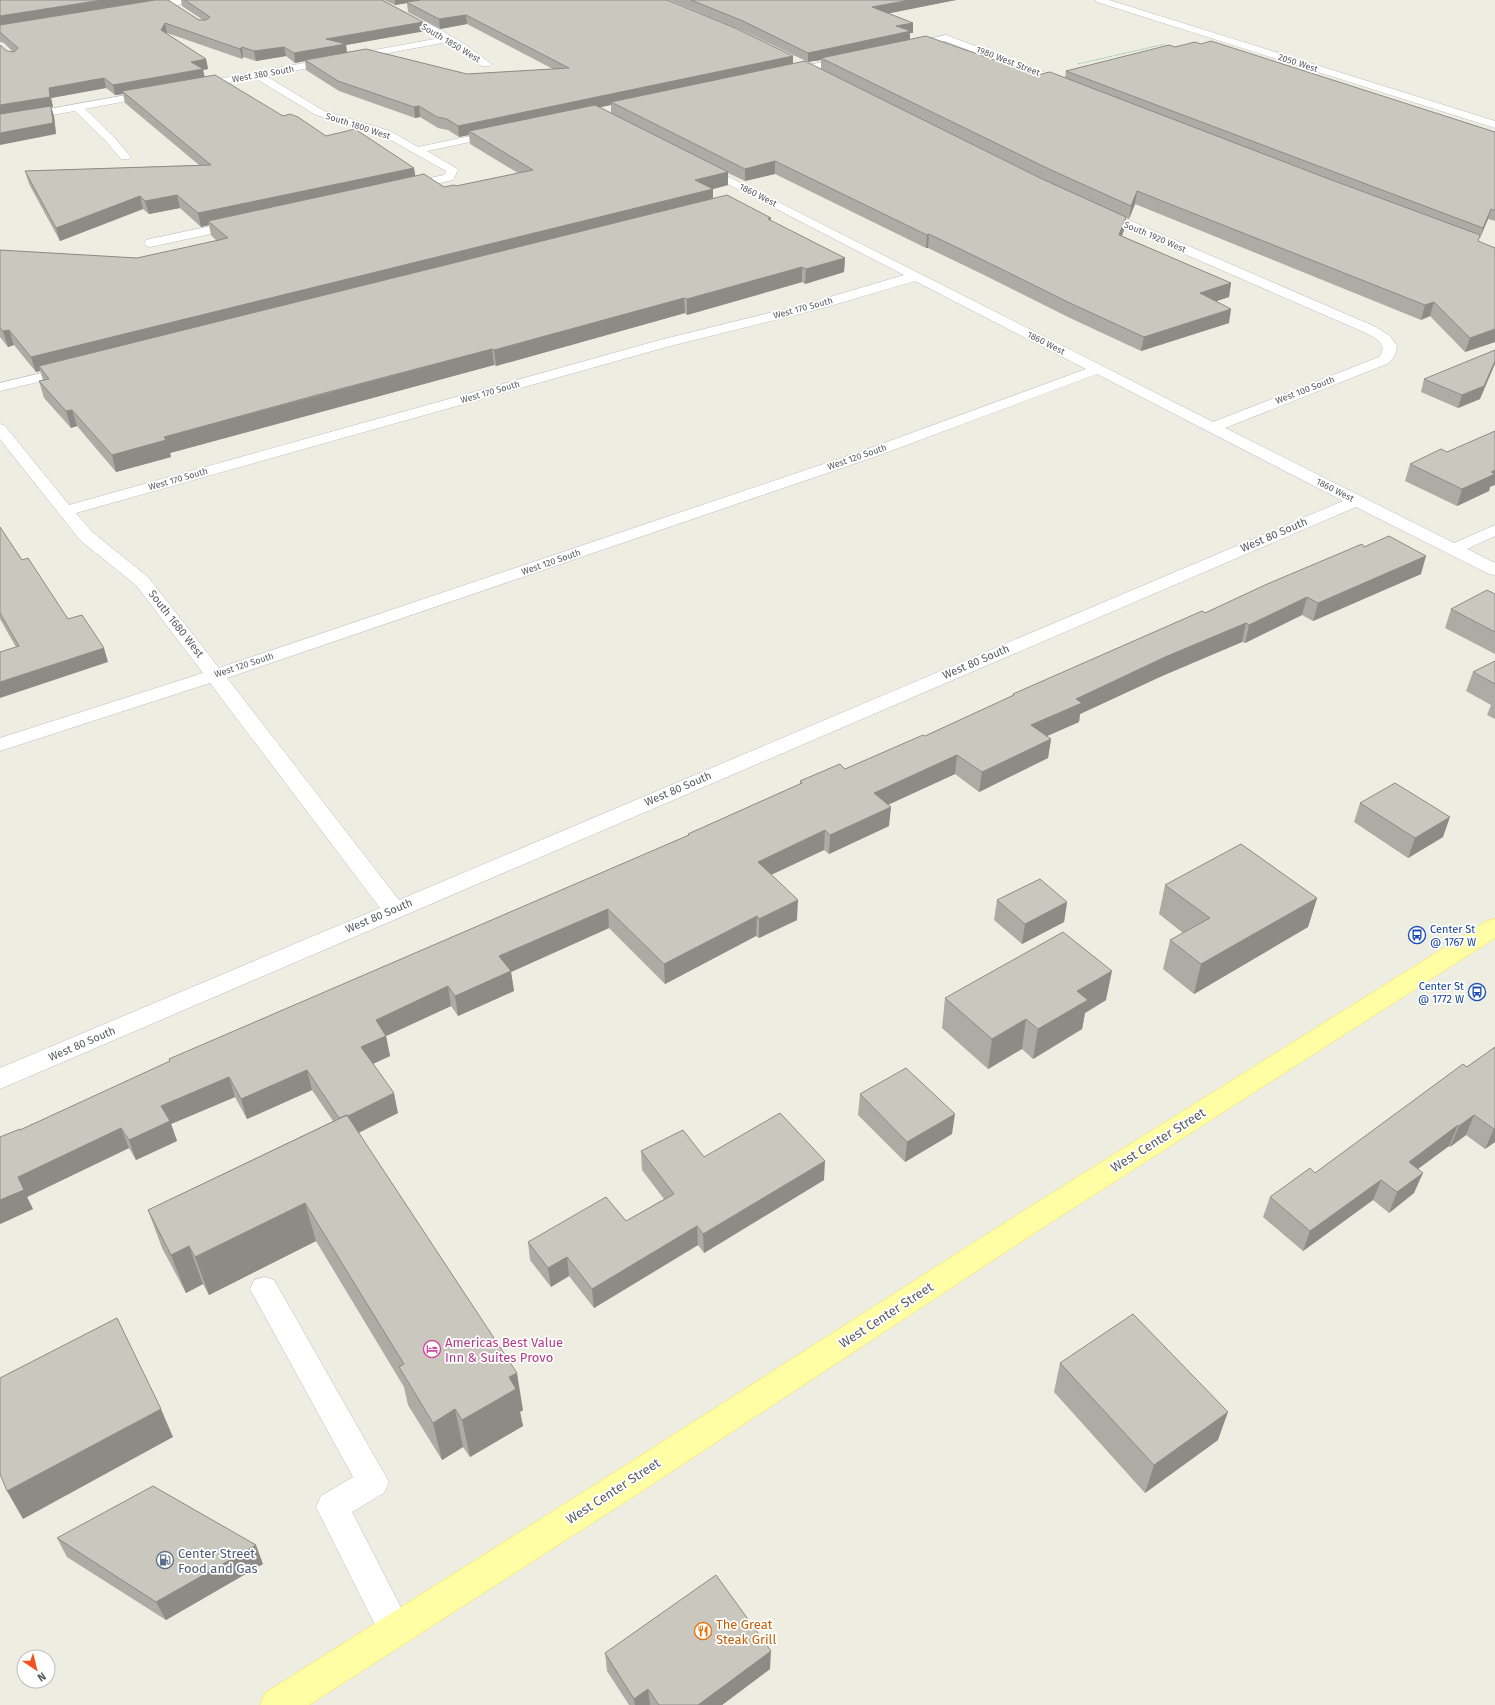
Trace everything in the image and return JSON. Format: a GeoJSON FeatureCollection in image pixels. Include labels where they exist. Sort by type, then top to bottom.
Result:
{"type":"FeatureCollection","features":[{"type":"Feature","properties":{"kind":"main road","name":"West Center Street"},"geometry":{"type":"LineString","coordinates":[[277,1705],[394,1629],[462,1588],[625,1484],[1032,1220],[1495,927]]}},
{"type":"Feature","properties":{"kind":"street"},"geometry":{"type":"LineString","coordinates":[[131,9],[190,0]]}},
{"type":"Feature","properties":{"kind":"street","name":"South 1850 West"},"geometry":{"type":"LineString","coordinates":[[374,0],[448,39],[473,54],[486,64]]}},
{"type":"Feature","properties":{"kind":"street","name":"2050 West"},"geometry":{"type":"LineString","coordinates":[[1100,0],[1495,125]]}},
{"type":"Feature","properties":{"kind":"street"},"geometry":{"type":"LineString","coordinates":[[169,3],[182,11]]}},
{"type":"Feature","properties":{"kind":"street"},"geometry":{"type":"LineString","coordinates":[[393,10],[411,7]]}},
{"type":"Feature","properties":{"kind":"street","name":"1980 West Street"},"geometry":{"type":"LineString","coordinates":[[897,49],[946,38],[1079,89]]}},
{"type":"Feature","properties":{"kind":"street","name":"West 380 South"},"geometry":{"type":"LineString","coordinates":[[187,88],[448,39]]}},
{"type":"Feature","properties":{"kind":"street"},"geometry":{"type":"LineString","coordinates":[[777,75],[862,57]]}},
{"type":"Feature","properties":{"kind":"street"},"geometry":{"type":"LineString","coordinates":[[795,61],[821,75]]}},
{"type":"Feature","properties":{"kind":"street","name":"South 1800 West"},"geometry":{"type":"LineString","coordinates":[[257,75],[320,113],[386,133],[452,170],[449,178],[395,189]]}},
{"type":"Feature","properties":{"kind":"street"},"geometry":{"type":"LineString","coordinates":[[0,121],[163,92]]}},
{"type":"Feature","properties":{"kind":"street"},"geometry":{"type":"LineString","coordinates":[[77,107],[110,139],[125,157]]}},
{"type":"Feature","properties":{"kind":"street"},"geometry":{"type":"LineString","coordinates":[[418,150],[508,132]]}},
{"type":"Feature","properties":{"kind":"street","name":"1860 West"},"geometry":{"type":"LineString","coordinates":[[691,160],[1098,370],[1495,570]]}},
{"type":"Feature","properties":{"kind":"street"},"geometry":{"type":"LineString","coordinates":[[740,201],[761,196]]}},
{"type":"Feature","properties":{"kind":"street","name":"South 1920 West"},"geometry":{"type":"LineString","coordinates":[[1090,208],[1371,330],[1388,342],[1391,348]]}},
{"type":"Feature","properties":{"kind":"street"},"geometry":{"type":"LineString","coordinates":[[150,243],[250,221]]}},
{"type":"Feature","properties":{"kind":"street","name":"West 170 South"},"geometry":{"type":"LineString","coordinates":[[65,511],[657,345],[818,305],[916,276]]}},
{"type":"Feature","properties":{"kind":"street","name":"West 100 South"},"geometry":{"type":"LineString","coordinates":[[1212,427],[1384,360],[1390,354],[1391,348]]}},
{"type":"Feature","properties":{"kind":"street"},"geometry":{"type":"LineString","coordinates":[[0,387],[82,367]]}},
{"type":"Feature","properties":{"kind":"street","name":"West 120 South"},"geometry":{"type":"LineString","coordinates":[[0,745],[215,675],[864,456],[1098,370]]}},
{"type":"Feature","properties":{"kind":"street","name":"South 1680 West"},"geometry":{"type":"LineString","coordinates":[[0,429],[86,536],[142,581],[394,910]]}},
{"type":"Feature","properties":{"kind":"street","name":"West 80 South"},"geometry":{"type":"LineString","coordinates":[[0,1079],[1356,500]]}},
{"type":"Feature","properties":{"kind":"street"},"geometry":{"type":"LineString","coordinates":[[1454,549],[1495,530]]}},
{"type":"Feature","properties":{"kind":"street"},"geometry":{"type":"LineString","coordinates":[[264,1289],[373,1482],[332,1507],[394,1629]]}},
{"type":"Feature","properties":{"kind":"path"},"geometry":{"type":"LineString","coordinates":[[1038,73],[1209,34]]}},
{"type":"Feature","properties":{"kind":"building"},"geometry":{"type":"Polygon","coordinates":[[[0,0],[102,0],[0,16],[0,0]]]}},
{"type":"Feature","properties":{"kind":"building"},"geometry":{"type":"Polygon","coordinates":[[[155,0],[168,0],[199,20],[206,20],[210,17],[185,0],[382,0],[423,22],[326,39],[346,44],[294,53],[284,47],[254,51],[242,47],[240,49],[165,23],[161,30],[206,59],[191,62],[203,69],[113,85],[104,78],[49,88],[50,97],[0,105],[0,45],[7,51],[14,52],[18,48],[0,33],[0,25],[155,0]]]}},
{"type":"Feature","properties":{"kind":"building"},"geometry":{"type":"Polygon","coordinates":[[[421,0],[667,0],[735,28],[793,56],[458,126],[447,119],[437,117],[419,106],[414,107],[338,81],[305,60],[366,49],[467,74],[569,68],[466,15],[439,19],[406,2],[421,0]]]}},
{"type":"Feature","properties":{"kind":"building"},"geometry":{"type":"Polygon","coordinates":[[[691,0],[910,0],[872,7],[913,23],[896,26],[911,31],[808,53],[743,21],[691,0]]]}},
{"type":"Feature","properties":{"kind":"building"},"geometry":{"type":"Polygon","coordinates":[[[926,36],[1037,75],[1050,72],[1480,235],[1478,241],[1495,248],[1495,329],[1470,338],[1434,302],[1425,305],[1137,191],[1131,206],[1049,169],[821,58],[926,36]]]}},
{"type":"Feature","properties":{"kind":"building"},"geometry":{"type":"Polygon","coordinates":[[[1211,41],[1495,132],[1495,211],[1491,209],[1483,228],[1066,71],[1169,45],[1175,47],[1195,42],[1201,44],[1211,41]]]}},
{"type":"Feature","properties":{"kind":"building"},"geometry":{"type":"Polygon","coordinates":[[[805,61],[1040,178],[1126,217],[1119,235],[1231,283],[1200,293],[1231,309],[1144,337],[1072,304],[929,234],[927,235],[775,161],[745,169],[611,102],[805,61]]]}},
{"type":"Feature","properties":{"kind":"building"},"geometry":{"type":"Polygon","coordinates":[[[215,75],[283,116],[290,114],[298,117],[326,136],[355,129],[414,168],[198,213],[177,195],[145,201],[140,196],[56,228],[25,171],[211,165],[122,91],[215,75]]]}},
{"type":"Feature","properties":{"kind":"building"},"geometry":{"type":"Polygon","coordinates":[[[595,105],[728,172],[695,180],[713,189],[31,357],[9,330],[3,331],[0,328],[0,250],[137,258],[228,238],[208,221],[424,174],[444,187],[456,186],[533,170],[469,131],[595,105]]]}},
{"type":"Feature","properties":{"kind":"building"},"geometry":{"type":"Polygon","coordinates":[[[51,106],[53,123],[0,133],[0,114],[51,106]]]}},
{"type":"Feature","properties":{"kind":"building"},"geometry":{"type":"Polygon","coordinates":[[[727,195],[771,218],[768,219],[845,258],[806,269],[802,267],[494,350],[492,349],[317,395],[164,437],[166,440],[112,455],[72,410],[66,411],[39,381],[49,379],[39,366],[727,195]]]}},
{"type":"Feature","properties":{"kind":"building"},"geometry":{"type":"Polygon","coordinates":[[[1495,350],[1495,361],[1484,386],[1462,395],[1424,379],[1495,350]]]}},
{"type":"Feature","properties":{"kind":"building"},"geometry":{"type":"Polygon","coordinates":[[[1495,431],[1495,470],[1491,472],[1495,474],[1462,489],[1410,464],[1441,449],[1447,452],[1495,431]]]}},
{"type":"Feature","properties":{"kind":"building"},"geometry":{"type":"Polygon","coordinates":[[[0,527],[22,560],[28,558],[68,619],[82,615],[104,648],[0,682],[0,652],[19,646],[0,613],[0,527]]]}},
{"type":"Feature","properties":{"kind":"building"},"geometry":{"type":"Polygon","coordinates":[[[1389,536],[1426,556],[1318,603],[1307,597],[1249,625],[1246,623],[1165,657],[1076,699],[1082,703],[1031,725],[1051,739],[982,772],[957,755],[874,793],[891,807],[830,835],[825,830],[758,862],[798,900],[759,919],[757,916],[664,964],[608,909],[499,956],[511,971],[455,996],[448,986],[376,1020],[386,1036],[361,1047],[394,1093],[348,1116],[339,1118],[307,1070],[241,1099],[229,1077],[161,1106],[170,1121],[129,1140],[121,1128],[18,1177],[24,1190],[0,1200],[0,1137],[20,1130],[170,1061],[169,1059],[689,835],[688,834],[802,783],[800,781],[840,764],[845,769],[923,735],[925,736],[1014,695],[1013,694],[1202,611],[1205,613],[1265,585],[1362,544],[1364,547],[1389,536]]]}},
{"type":"Feature","properties":{"kind":"building"},"geometry":{"type":"Polygon","coordinates":[[[1487,590],[1495,594],[1495,632],[1451,609],[1487,590]]]}},
{"type":"Feature","properties":{"kind":"building"},"geometry":{"type":"Polygon","coordinates":[[[1495,661],[1495,684],[1473,672],[1495,661]]]}},
{"type":"Feature","properties":{"kind":"building"},"geometry":{"type":"Polygon","coordinates":[[[1395,783],[1450,817],[1415,838],[1360,803],[1395,783]]]}},
{"type":"Feature","properties":{"kind":"building"},"geometry":{"type":"Polygon","coordinates":[[[1241,844],[1317,898],[1201,964],[1170,940],[1210,918],[1165,885],[1241,844]]]}},
{"type":"Feature","properties":{"kind":"building"},"geometry":{"type":"Polygon","coordinates":[[[1040,879],[1067,902],[1025,924],[997,900],[1040,879]]]}},
{"type":"Feature","properties":{"kind":"building"},"geometry":{"type":"Polygon","coordinates":[[[1063,932],[1112,971],[1077,991],[1088,1000],[1038,1029],[1026,1019],[992,1039],[945,998],[1063,932]]]}},
{"type":"Feature","properties":{"kind":"building"},"geometry":{"type":"Polygon","coordinates":[[[1495,1047],[1495,1129],[1474,1115],[1459,1126],[1458,1125],[1409,1162],[1423,1173],[1397,1192],[1381,1180],[1310,1231],[1270,1197],[1310,1168],[1315,1173],[1463,1064],[1467,1067],[1495,1047]]]}},
{"type":"Feature","properties":{"kind":"building"},"geometry":{"type":"Polygon","coordinates":[[[906,1068],[955,1114],[907,1142],[860,1094],[906,1068]]]}},
{"type":"Feature","properties":{"kind":"building"},"geometry":{"type":"Polygon","coordinates":[[[780,1113],[825,1161],[703,1234],[697,1226],[592,1289],[567,1257],[548,1268],[528,1242],[606,1197],[626,1221],[674,1194],[641,1151],[683,1130],[704,1157],[780,1113]]]}},
{"type":"Feature","properties":{"kind":"building","name":"Americas Best Value Inn & Suites Provo"},"geometry":{"type":"Polygon","coordinates":[[[347,1115],[517,1373],[509,1377],[516,1389],[462,1420],[455,1409],[433,1423],[399,1367],[404,1364],[305,1203],[195,1257],[189,1246],[171,1255],[148,1210],[347,1115]]]}},
{"type":"Feature","properties":{"kind":"building"},"geometry":{"type":"Polygon","coordinates":[[[1133,1314],[1228,1412],[1154,1465],[1060,1363],[1133,1314]]]}},
{"type":"Feature","properties":{"kind":"building"},"geometry":{"type":"Polygon","coordinates":[[[117,1318],[161,1409],[7,1491],[0,1474],[0,1378],[117,1318]]]}},
{"type":"Feature","properties":{"kind":"building","name":"Center Street Food and Gas"},"geometry":{"type":"Polygon","coordinates":[[[153,1486],[256,1545],[156,1602],[57,1538],[153,1486]]]}},
{"type":"Feature","properties":{"kind":"building","name":"The Great Steak Grill"},"geometry":{"type":"Polygon","coordinates":[[[716,1575],[771,1651],[698,1705],[659,1705],[648,1689],[634,1699],[605,1653],[716,1575]]]}},
{"type":"Feature","properties":{"kind":"place","name":"Center St @ 1767 W"},"geometry":{"type":"Point","coordinates":[1417,935]}},
{"type":"Feature","properties":{"kind":"place","name":"Center St @ 1772 W"},"geometry":{"type":"Point","coordinates":[1477,992]}},
{"type":"Feature","properties":{"kind":"place","name":"Americas Best Value Inn & Suites Provo"},"geometry":{"type":"Point","coordinates":[432,1349]}},
{"type":"Feature","properties":{"kind":"place","name":"Center Street Food and Gas"},"geometry":{"type":"Point","coordinates":[165,1560]}},
{"type":"Feature","properties":{"kind":"place","name":"The Great Steak Grill"},"geometry":{"type":"Point","coordinates":[703,1631]}}]}
